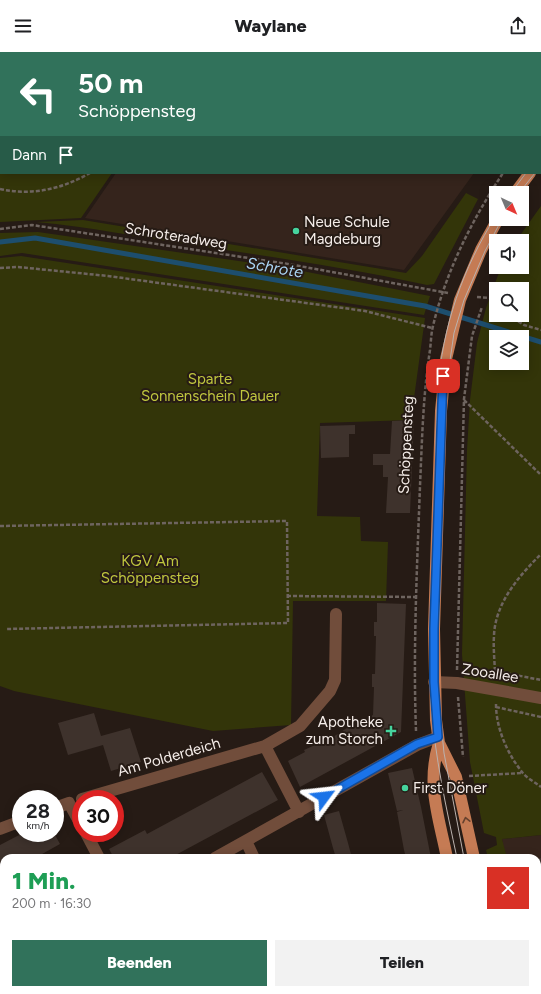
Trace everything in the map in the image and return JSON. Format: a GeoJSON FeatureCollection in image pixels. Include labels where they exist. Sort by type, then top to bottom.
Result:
{"type":"FeatureCollection","features":[{"type":"Feature","properties":{"kind":"main road"},"geometry":{"type":"LineString","coordinates":[[520,186],[529,174]]}},
{"type":"Feature","properties":{"kind":"main road"},"geometry":{"type":"LineString","coordinates":[[446,854],[432,782],[433,766],[438,740],[434,682],[443,376],[451,332],[460,300],[481,250],[494,226]]}},
{"type":"Feature","properties":{"kind":"main road"},"geometry":{"type":"LineString","coordinates":[[438,740],[456,777],[473,854]]}},
{"type":"Feature","properties":{"kind":"street","name":"Am Polderdeich"},"geometry":{"type":"LineString","coordinates":[[112,790],[265,746],[300,726],[332,688],[336,680],[336,614]]}},
{"type":"Feature","properties":{"kind":"street","name":"Zooallee"},"geometry":{"type":"LineString","coordinates":[[434,682],[457,683],[541,698]]}},
{"type":"Feature","properties":{"kind":"street"},"geometry":{"type":"LineString","coordinates":[[222,854],[417,744],[438,740]]}},
{"type":"Feature","properties":{"kind":"street"},"geometry":{"type":"LineString","coordinates":[[265,746],[299,812]]}},
{"type":"Feature","properties":{"kind":"street","name":"Am Polderdeich"},"geometry":{"type":"LineString","coordinates":[[64,805],[72,802]]}},
{"type":"Feature","properties":{"kind":"street"},"geometry":{"type":"LineString","coordinates":[[69,803],[72,808]]}},
{"type":"Feature","properties":{"kind":"street"},"geometry":{"type":"LineString","coordinates":[[0,829],[12,824]]}},
{"type":"Feature","properties":{"kind":"street"},"geometry":{"type":"LineString","coordinates":[[246,841],[252,854]]}},
{"type":"Feature","properties":{"kind":"street"},"geometry":{"type":"LineString","coordinates":[[91,842],[97,854]]}},
{"type":"Feature","properties":{"kind":"path"},"geometry":{"type":"LineString","coordinates":[[0,189],[14,192],[44,190],[75,181],[88,174]]}},
{"type":"Feature","properties":{"kind":"path","name":"Schöppensteg"},"geometry":{"type":"LineString","coordinates":[[416,734],[414,666],[423,411],[433,326],[442,294],[461,246],[486,198],[502,174]]}},
{"type":"Feature","properties":{"kind":"path","name":"Schroteradweg"},"geometry":{"type":"LineString","coordinates":[[0,229],[32,225],[288,264],[442,294]]}},
{"type":"Feature","properties":{"kind":"path"},"geometry":{"type":"LineString","coordinates":[[0,268],[18,267],[108,276],[366,311],[433,326]]}},
{"type":"Feature","properties":{"kind":"path"},"geometry":{"type":"LineString","coordinates":[[457,668],[464,399],[472,336],[482,307]]}},
{"type":"Feature","properties":{"kind":"path"},"geometry":{"type":"LineString","coordinates":[[519,322],[541,330]]}},
{"type":"Feature","properties":{"kind":"path"},"geometry":{"type":"LineString","coordinates":[[464,399],[541,475]]}},
{"type":"Feature","properties":{"kind":"path"},"geometry":{"type":"LineString","coordinates":[[0,526],[287,521],[288,623],[6,629]]}},
{"type":"Feature","properties":{"kind":"path"},"geometry":{"type":"LineString","coordinates":[[541,554],[516,580],[500,608],[494,634],[496,707],[502,738],[522,773],[541,787]]}},
{"type":"Feature","properties":{"kind":"path"},"geometry":{"type":"LineString","coordinates":[[287,596],[416,597]]}},
{"type":"Feature","properties":{"kind":"path"},"geometry":{"type":"LineString","coordinates":[[495,671],[541,680]]}},
{"type":"Feature","properties":{"kind":"path"},"geometry":{"type":"LineString","coordinates":[[458,702],[464,762]]}},
{"type":"Feature","properties":{"kind":"path"},"geometry":{"type":"LineString","coordinates":[[496,707],[541,717]]}},
{"type":"Feature","properties":{"kind":"path"},"geometry":{"type":"LineString","coordinates":[[466,776],[522,773]]}},
{"type":"Feature","properties":{"kind":"shaded area","name":"Neue Schule Magdeburg"},"geometry":{"type":"Polygon","coordinates":[[[115,174],[473,174],[404,270],[85,218],[115,174]]]}},
{"type":"Feature","properties":{"kind":"shaded area"},"geometry":{"type":"Polygon","coordinates":[[[541,835],[541,854],[504,854],[502,839],[541,835]]]}},
{"type":"Feature","properties":{"kind":"green space"},"geometry":{"type":"Polygon","coordinates":[[[0,174],[111,174],[81,218],[0,222],[0,174]]]}},
{"type":"Feature","properties":{"kind":"green space"},"geometry":{"type":"Polygon","coordinates":[[[466,193],[478,199],[434,284],[427,285],[310,263],[95,229],[36,222],[83,220],[406,273],[422,256],[466,193]]]}},
{"type":"Feature","properties":{"kind":"green space"},"geometry":{"type":"Polygon","coordinates":[[[541,206],[541,835],[502,839],[506,854],[487,854],[486,850],[497,845],[496,837],[484,833],[470,762],[462,654],[467,450],[470,400],[477,343],[489,300],[489,322],[529,322],[529,282],[496,282],[498,274],[529,274],[529,234],[521,234],[527,226],[529,226],[529,223],[541,206]]]}},
{"type":"Feature","properties":{"kind":"green space"},"geometry":{"type":"Polygon","coordinates":[[[38,232],[287,268],[430,296],[424,315],[22,253],[0,256],[0,233],[38,232]]]}},
{"type":"Feature","properties":{"kind":"green space","name":"KGV Am Schöppensteg"},"geometry":{"type":"Polygon","coordinates":[[[21,256],[425,318],[411,420],[320,423],[317,516],[360,517],[361,541],[388,542],[386,601],[293,601],[291,725],[213,731],[14,691],[0,686],[0,258],[21,256]]]}},
{"type":"Feature","properties":{"kind":"building"},"geometry":{"type":"Polygon","coordinates":[[[414,420],[410,513],[386,513],[388,477],[383,477],[383,465],[373,465],[373,454],[390,454],[392,421],[414,420]]]}},
{"type":"Feature","properties":{"kind":"building"},"geometry":{"type":"Polygon","coordinates":[[[355,425],[355,434],[349,434],[349,457],[321,458],[320,426],[355,425]]]}},
{"type":"Feature","properties":{"kind":"building"},"geometry":{"type":"Polygon","coordinates":[[[377,603],[406,604],[401,732],[300,787],[288,761],[305,752],[304,750],[333,737],[361,719],[362,721],[373,715],[374,687],[372,687],[372,674],[375,674],[376,636],[374,636],[374,622],[377,622],[377,603]]]}},
{"type":"Feature","properties":{"kind":"building"},"geometry":{"type":"Polygon","coordinates":[[[94,713],[101,736],[130,728],[141,762],[111,771],[103,745],[68,755],[58,723],[94,713]]]}},
{"type":"Feature","properties":{"kind":"building"},"geometry":{"type":"Polygon","coordinates":[[[412,768],[430,854],[405,854],[397,812],[403,810],[397,811],[388,773],[412,768]]]}},
{"type":"Feature","properties":{"kind":"building"},"geometry":{"type":"Polygon","coordinates":[[[262,772],[278,800],[177,854],[112,854],[109,849],[145,830],[147,834],[262,772]]]}},
{"type":"Feature","properties":{"kind":"building"},"geometry":{"type":"Polygon","coordinates":[[[339,811],[351,854],[335,854],[324,815],[339,811]]]}},
{"type":"Feature","properties":{"kind":"building"},"geometry":{"type":"Polygon","coordinates":[[[12,839],[12,842],[59,842],[60,844],[42,854],[0,854],[0,845],[12,839]]]}},
{"type":"Feature","properties":{"kind":"waterway","name":"Schrote"},"geometry":{"type":"LineString","coordinates":[[0,242],[35,238],[425,306],[541,342]]}},
{"type":"Feature","properties":{"kind":"tram line"},"geometry":{"type":"LineString","coordinates":[[516,186],[525,174]]}},
{"type":"Feature","properties":{"kind":"tram line"},"geometry":{"type":"LineString","coordinates":[[525,186],[534,174]]}},
{"type":"Feature","properties":{"kind":"tram line"},"geometry":{"type":"LineString","coordinates":[[456,854],[438,763],[431,705],[430,635],[435,502],[436,421],[440,366],[449,321],[464,277],[490,226]]}},
{"type":"Feature","properties":{"kind":"tram line"},"geometry":{"type":"LineString","coordinates":[[463,854],[444,753],[437,682],[446,388],[454,333],[464,300],[485,251],[498,226]]}},
{"type":"Feature","properties":{"kind":"place","name":"Neue Schule Magdeburg"},"geometry":{"type":"Point","coordinates":[296,231]}},
{"type":"Feature","properties":{"kind":"place","name":"Apotheke zum Storch"},"geometry":{"type":"Point","coordinates":[391,731]}},
{"type":"Feature","properties":{"kind":"place","name":"First Döner"},"geometry":{"type":"Point","coordinates":[405,788]}},
{"type":"Feature","properties":{"kind":"route"},"geometry":{"type":"LineString","coordinates":[[324,797],[417,744],[438,737],[434,682],[434,629],[443,376]]}},
{"type":"Feature","properties":{"kind":"park label","name":"Sparte Sonnenschein Dauer"},"geometry":{"type":"Point","coordinates":[210,388]}}]}
